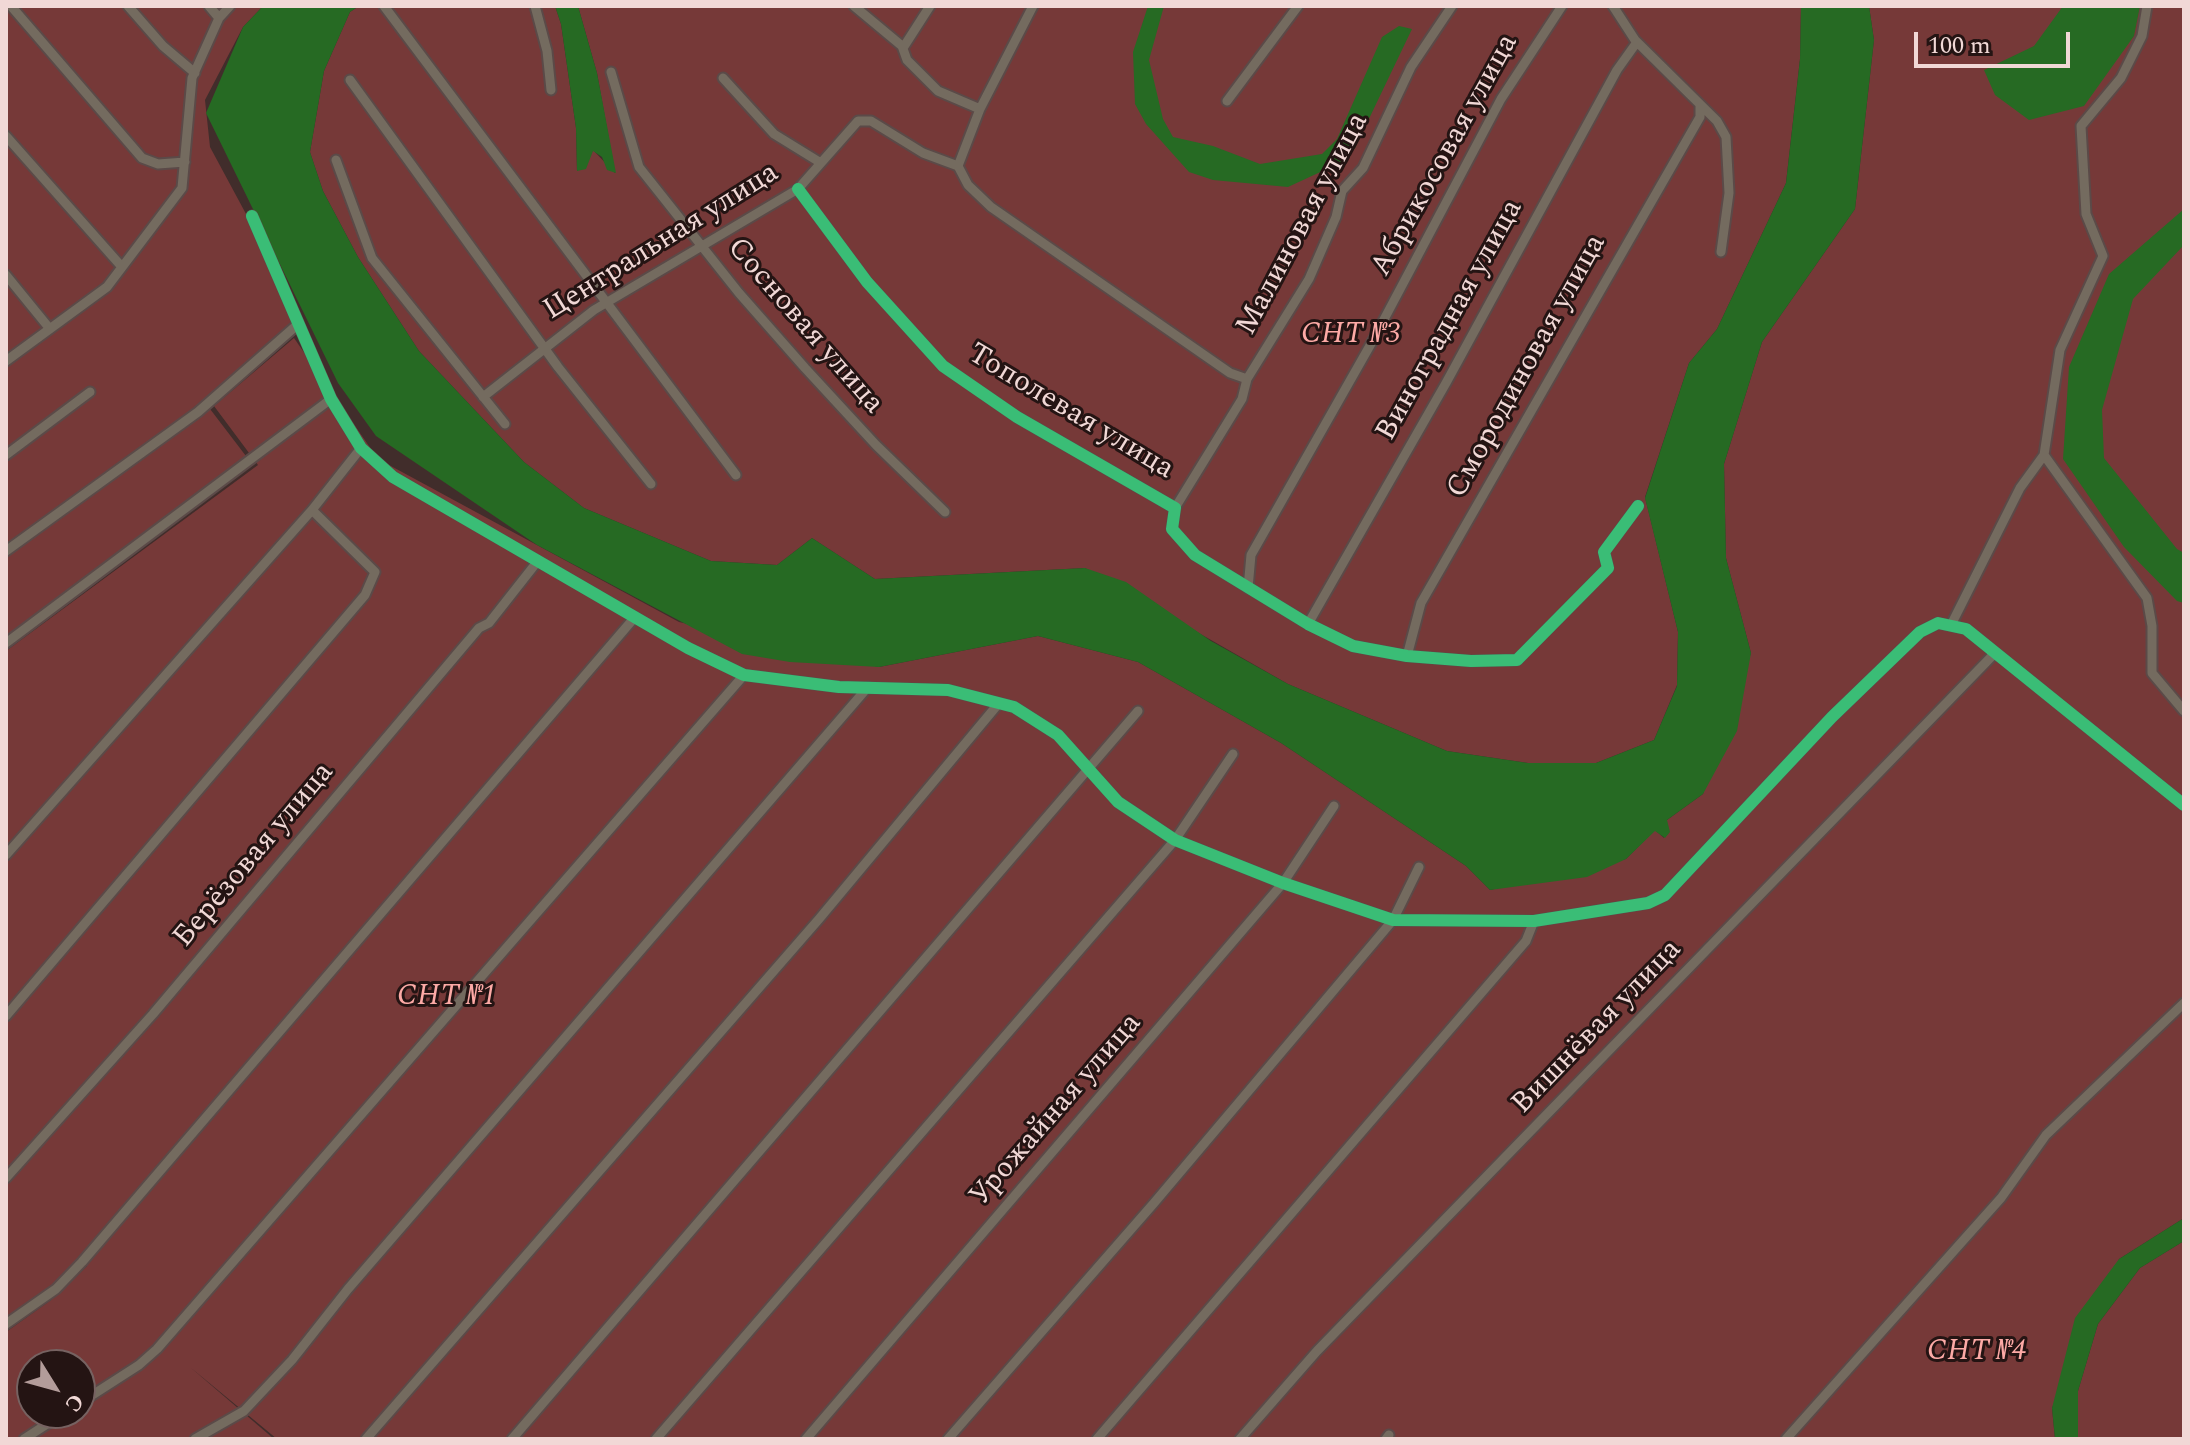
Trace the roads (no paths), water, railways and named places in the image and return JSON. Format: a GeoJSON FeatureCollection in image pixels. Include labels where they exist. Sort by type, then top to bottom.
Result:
{"type":"FeatureCollection","features":[{"type":"Feature","properties":{"kind":"street"},"geometry":{"type":"LineString","coordinates":[[11,6],[142,158],[158,164],[185,162]]}},
{"type":"Feature","properties":{"kind":"street"},"geometry":{"type":"LineString","coordinates":[[128,6],[163,46],[195,73]]}},
{"type":"Feature","properties":{"kind":"street"},"geometry":{"type":"LineString","coordinates":[[209,6],[219,18]]}},
{"type":"Feature","properties":{"kind":"street"},"geometry":{"type":"LineString","coordinates":[[6,361],[107,287],[182,188],[195,73],[219,18],[230,6]]}},
{"type":"Feature","properties":{"kind":"street"},"geometry":{"type":"LineString","coordinates":[[384,6],[736,475]]}},
{"type":"Feature","properties":{"kind":"street"},"geometry":{"type":"LineString","coordinates":[[535,6],[547,51],[551,90]]}},
{"type":"Feature","properties":{"kind":"street"},"geometry":{"type":"LineString","coordinates":[[854,6],[903,48],[921,77],[938,91],[980,109]]}},
{"type":"Feature","properties":{"kind":"street"},"geometry":{"type":"LineString","coordinates":[[903,48],[930,6]]}},
{"type":"Feature","properties":{"kind":"street"},"geometry":{"type":"LineString","coordinates":[[1033,6],[980,109],[958,166],[968,185],[991,207],[1230,373],[1247,379]]}},
{"type":"Feature","properties":{"kind":"street"},"geometry":{"type":"LineString","coordinates":[[1227,101],[1298,6]]}},
{"type":"Feature","properties":{"kind":"street","name":"Малиновая улица"},"geometry":{"type":"LineString","coordinates":[[1175,508],[1242,399],[1247,379],[1309,279],[1336,217],[1342,191],[1363,168],[1411,67],[1452,6]]}},
{"type":"Feature","properties":{"kind":"street","name":"Абрикосовая улица"},"geometry":{"type":"LineString","coordinates":[[1248,588],[1251,555],[1372,342],[1501,99],[1562,6]]}},
{"type":"Feature","properties":{"kind":"street"},"geometry":{"type":"LineString","coordinates":[[1613,6],[1637,42],[1717,121],[1726,137],[1729,193],[1721,252]]}},
{"type":"Feature","properties":{"kind":"street"},"geometry":{"type":"LineString","coordinates":[[1952,623],[2020,488],[2044,455],[2060,350],[2103,256],[2086,214],[2081,126],[2121,78],[2142,36],[2147,6]]}},
{"type":"Feature","properties":{"kind":"street","name":"Виноградная улица"},"geometry":{"type":"LineString","coordinates":[[1308,624],[1446,383],[1617,70],[1637,42]]}},
{"type":"Feature","properties":{"kind":"street","name":"Сосновая улица"},"geometry":{"type":"LineString","coordinates":[[611,72],[639,167],[702,247],[825,390],[945,512]]}},
{"type":"Feature","properties":{"kind":"street"},"geometry":{"type":"LineString","coordinates":[[723,78],[774,134],[821,163]]}},
{"type":"Feature","properties":{"kind":"street"},"geometry":{"type":"LineString","coordinates":[[350,80],[545,349],[651,484]]}},
{"type":"Feature","properties":{"kind":"street","name":"Смородиновая улица"},"geometry":{"type":"LineString","coordinates":[[1407,656],[1421,603],[1700,117],[1700,106]]}},
{"type":"Feature","properties":{"kind":"street","name":"Центральная улица"},"geometry":{"type":"LineString","coordinates":[[483,397],[607,302],[798,189],[858,121],[871,121],[923,153],[958,166]]}},
{"type":"Feature","properties":{"kind":"street"},"geometry":{"type":"LineString","coordinates":[[6,136],[122,267]]}},
{"type":"Feature","properties":{"kind":"street"},"geometry":{"type":"LineString","coordinates":[[336,160],[372,258],[505,424]]}},
{"type":"Feature","properties":{"kind":"street","name":"Тополевая улица"},"geometry":{"type":"LineString","coordinates":[[798,189],[867,282],[943,366],[1017,417],[1175,508],[1172,529],[1195,555],[1308,624],[1353,646],[1407,656],[1471,661],[1517,660],[1608,568],[1604,552],[1638,506]]}},
{"type":"Feature","properties":{"kind":"street"},"geometry":{"type":"LineString","coordinates":[[252,216],[331,399],[361,448],[393,477],[537,562],[744,675],[839,687],[948,690],[1014,707],[1058,735],[1118,802],[1175,840],[1283,883],[1393,920],[1534,921],[1648,903],[1665,895],[1885,665],[1920,632],[1938,623],[1952,623],[1966,629],[1994,654],[2084,721],[2102,741],[2184,805]]}},
{"type":"Feature","properties":{"kind":"street"},"geometry":{"type":"LineString","coordinates":[[6,275],[50,329]]}},
{"type":"Feature","properties":{"kind":"street"},"geometry":{"type":"LineString","coordinates":[[6,551],[198,412],[297,325]]}},
{"type":"Feature","properties":{"kind":"street"},"geometry":{"type":"LineString","coordinates":[[6,455],[90,392]]}},
{"type":"Feature","properties":{"kind":"street"},"geometry":{"type":"LineString","coordinates":[[6,643],[331,399]]}},
{"type":"Feature","properties":{"kind":"street"},"geometry":{"type":"LineString","coordinates":[[6,855],[312,510],[361,448]]}},
{"type":"Feature","properties":{"kind":"street"},"geometry":{"type":"LineString","coordinates":[[2044,455],[2147,598],[2152,626],[2152,673],[2184,711]]}},
{"type":"Feature","properties":{"kind":"street"},"geometry":{"type":"LineString","coordinates":[[6,1016],[365,595],[375,572],[312,510]]}},
{"type":"Feature","properties":{"kind":"street","name":"Берёзовая улица"},"geometry":{"type":"LineString","coordinates":[[6,1178],[153,1014],[479,628],[489,623],[537,562]]}},
{"type":"Feature","properties":{"kind":"street"},"geometry":{"type":"LineString","coordinates":[[6,1324],[56,1289],[82,1262],[635,617]]}},
{"type":"Feature","properties":{"kind":"street","name":"Вишнёвая улица"},"geometry":{"type":"LineString","coordinates":[[1240,1439],[1317,1351],[1994,654]]}},
{"type":"Feature","properties":{"kind":"street"},"geometry":{"type":"LineString","coordinates":[[96,1393],[139,1365],[157,1349],[744,675]]}},
{"type":"Feature","properties":{"kind":"street"},"geometry":{"type":"LineString","coordinates":[[195,1439],[244,1411],[292,1360],[348,1289],[868,687]]}},
{"type":"Feature","properties":{"kind":"street"},"geometry":{"type":"LineString","coordinates":[[366,1439],[819,919],[999,703]]}},
{"type":"Feature","properties":{"kind":"street"},"geometry":{"type":"LineString","coordinates":[[512,1439],[1090,771],[1138,711]]}},
{"type":"Feature","properties":{"kind":"street"},"geometry":{"type":"LineString","coordinates":[[656,1439],[1175,840],[1233,754]]}},
{"type":"Feature","properties":{"kind":"street","name":"Урожайная улица"},"geometry":{"type":"LineString","coordinates":[[806,1439],[1283,883],[1334,806]]}},
{"type":"Feature","properties":{"kind":"street"},"geometry":{"type":"LineString","coordinates":[[948,1439],[1154,1203],[1393,920],[1419,867]]}},
{"type":"Feature","properties":{"kind":"street"},"geometry":{"type":"LineString","coordinates":[[1097,1439],[1241,1276],[1526,941],[1534,921]]}},
{"type":"Feature","properties":{"kind":"street"},"geometry":{"type":"LineString","coordinates":[[1786,1439],[2001,1198],[2046,1135],[2184,1003]]}},
{"type":"Feature","properties":{"kind":"park label","name":"СНТ №3"},"geometry":{"type":"Point","coordinates":[1351,336]}},
{"type":"Feature","properties":{"kind":"park label","name":"СНТ №1"},"geometry":{"type":"Point","coordinates":[447,998]}},
{"type":"Feature","properties":{"kind":"park label","name":"СНТ №4"},"geometry":{"type":"Point","coordinates":[1977,1353]}}]}
